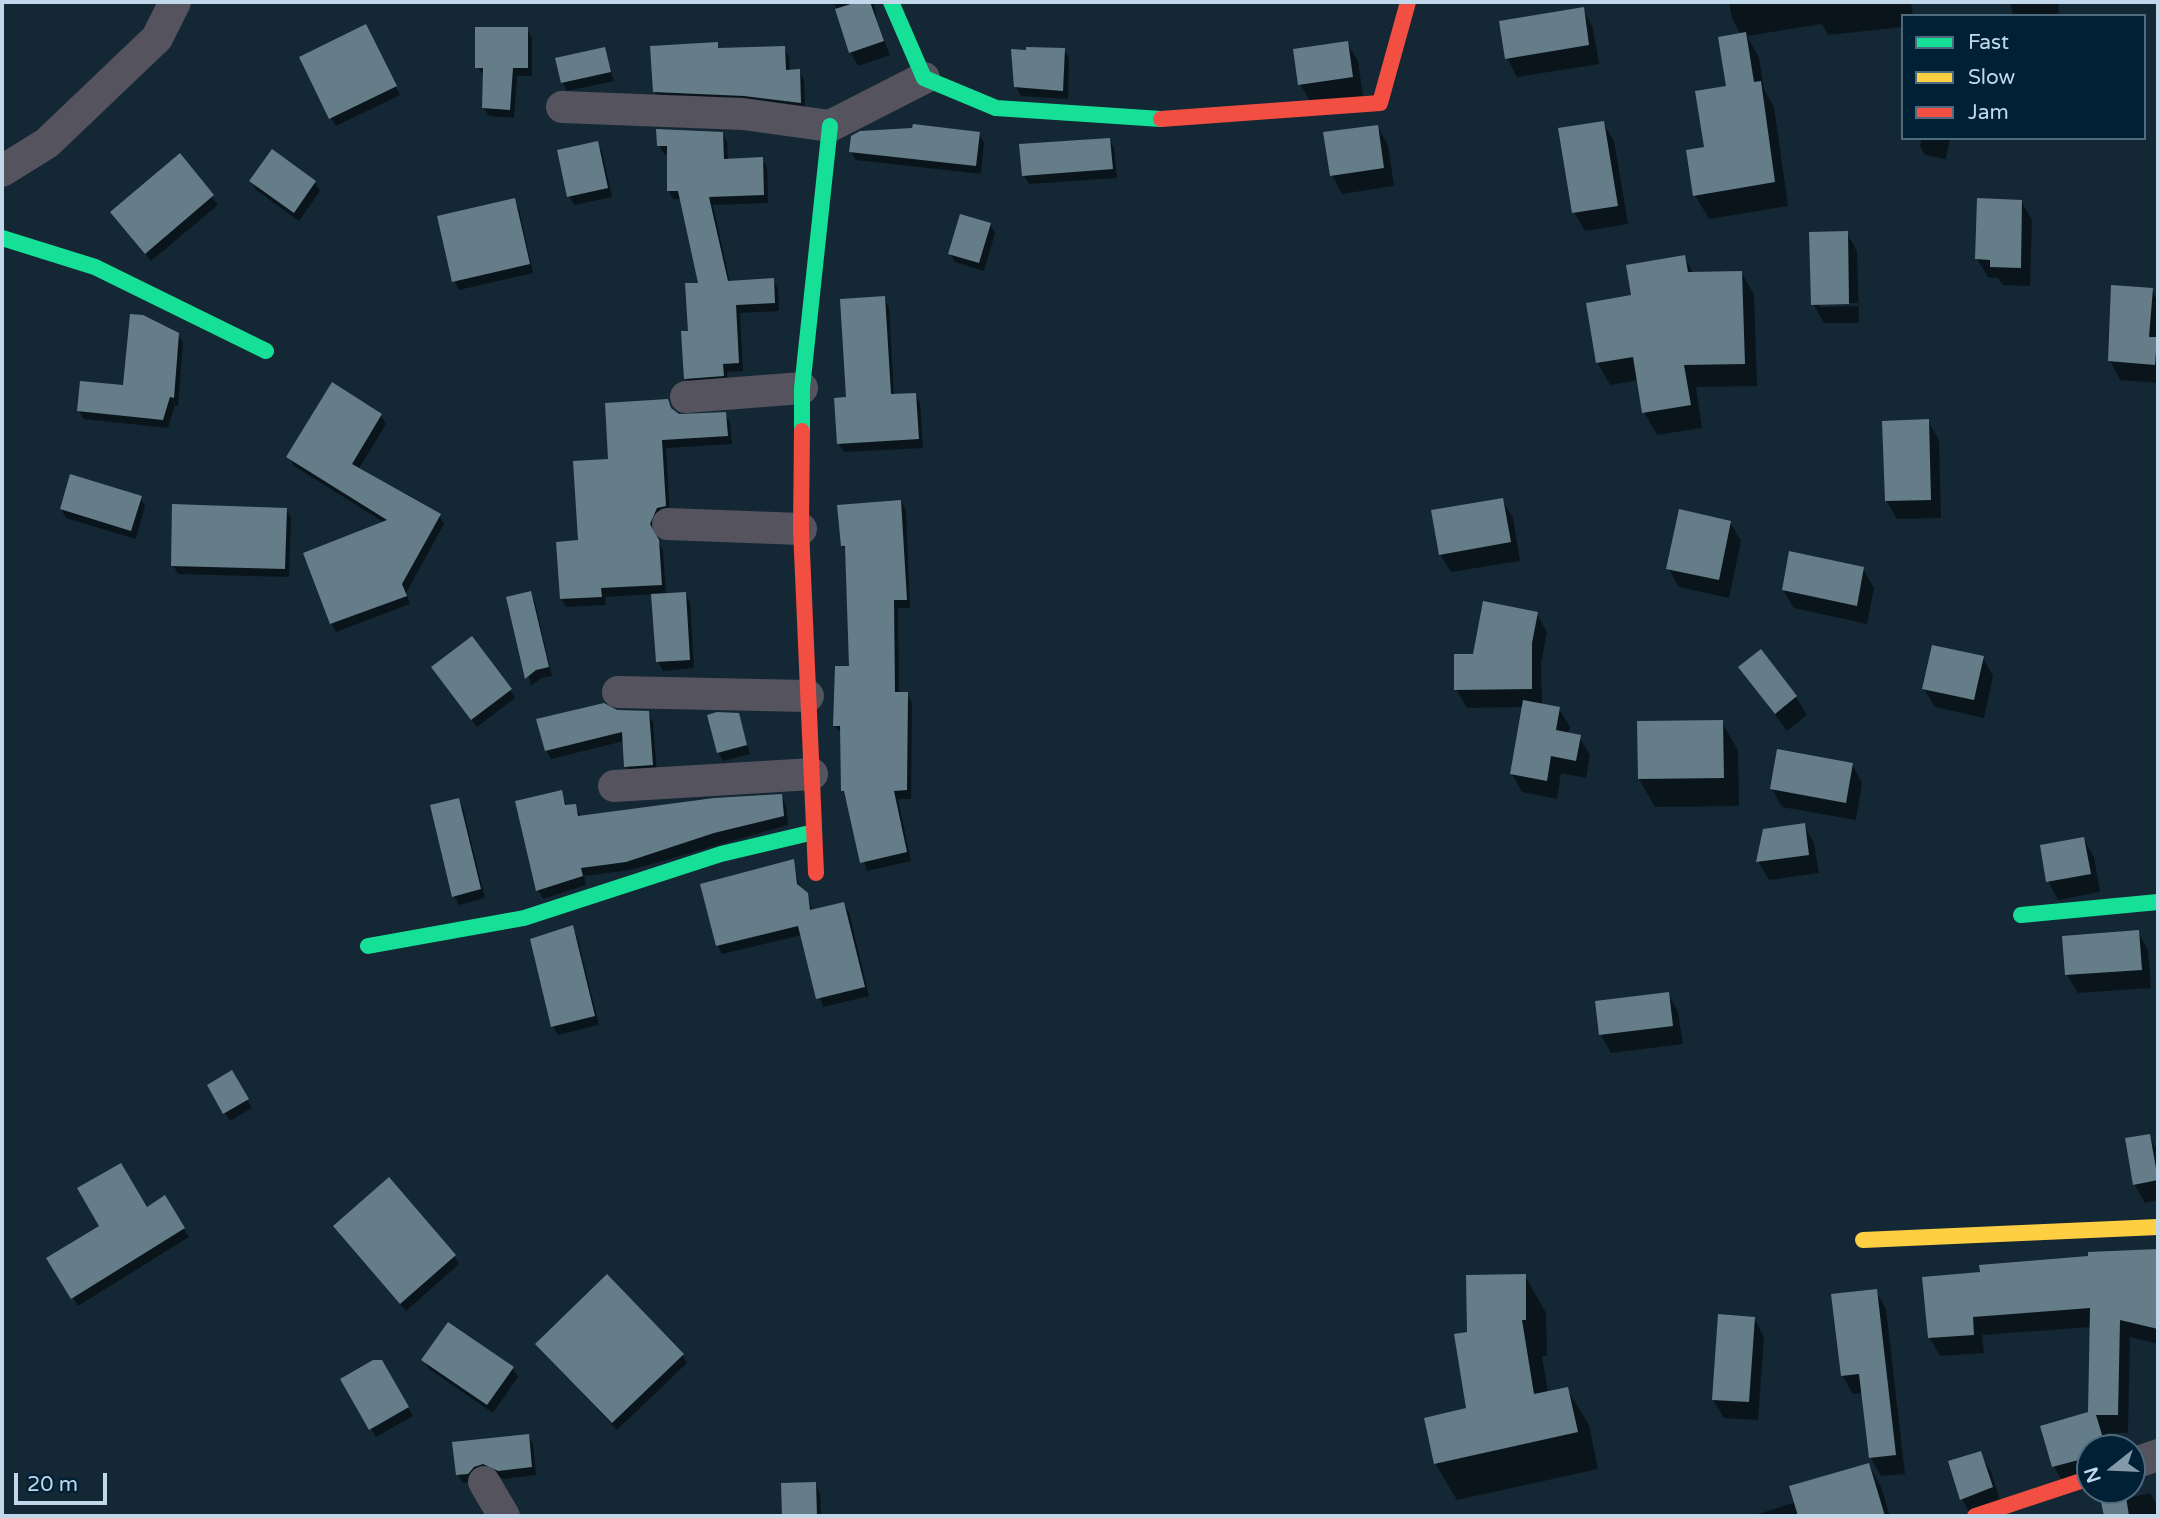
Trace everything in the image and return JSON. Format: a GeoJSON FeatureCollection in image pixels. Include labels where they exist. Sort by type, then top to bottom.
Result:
{"type":"FeatureCollection","features":[{"type":"Feature","properties":{"kind":"street"},"geometry":{"type":"LineString","coordinates":[[2,171],[47,143],[157,38],[175,2]]}},
{"type":"Feature","properties":{"kind":"street"},"geometry":{"type":"LineString","coordinates":[[891,2],[924,78],[996,108],[1157,119],[1380,103],[1408,2]]}},
{"type":"Feature","properties":{"kind":"street"},"geometry":{"type":"LineString","coordinates":[[562,107],[743,114],[830,126],[924,78]]}},
{"type":"Feature","properties":{"kind":"street"},"geometry":{"type":"LineString","coordinates":[[816,873],[801,528],[802,388],[830,126]]}},
{"type":"Feature","properties":{"kind":"street"},"geometry":{"type":"LineString","coordinates":[[2,237],[95,267],[266,351]]}},
{"type":"Feature","properties":{"kind":"street"},"geometry":{"type":"LineString","coordinates":[[686,397],[802,388]]}},
{"type":"Feature","properties":{"kind":"street"},"geometry":{"type":"LineString","coordinates":[[668,524],[801,528]]}},
{"type":"Feature","properties":{"kind":"street"},"geometry":{"type":"LineString","coordinates":[[618,692],[808,696]]}},
{"type":"Feature","properties":{"kind":"street"},"geometry":{"type":"LineString","coordinates":[[614,786],[812,774]]}},
{"type":"Feature","properties":{"kind":"street"},"geometry":{"type":"LineString","coordinates":[[369,946],[524,918],[721,854],[814,832]]}},
{"type":"Feature","properties":{"kind":"street"},"geometry":{"type":"LineString","coordinates":[[2021,915],[2158,902]]}},
{"type":"Feature","properties":{"kind":"street"},"geometry":{"type":"LineString","coordinates":[[1863,1240],[2158,1227]]}},
{"type":"Feature","properties":{"kind":"street"},"geometry":{"type":"LineString","coordinates":[[484,1482],[504,1516]]}},
{"type":"Feature","properties":{"kind":"street"},"geometry":{"type":"LineString","coordinates":[[1975,1516],[2076,1483]]}},
{"type":"Feature","properties":{"kind":"building"},"geometry":{"type":"Polygon","coordinates":[[[857,2],[870,2],[884,41],[849,53],[835,9],[857,2]]]}},
{"type":"Feature","properties":{"kind":"building"},"geometry":{"type":"Polygon","coordinates":[[[1584,7],[1589,45],[1505,59],[1499,21],[1584,7]]]}},
{"type":"Feature","properties":{"kind":"building"},"geometry":{"type":"Polygon","coordinates":[[[366,24],[397,86],[329,119],[299,57],[366,24]]]}},
{"type":"Feature","properties":{"kind":"building"},"geometry":{"type":"Polygon","coordinates":[[[475,27],[528,27],[528,68],[513,68],[510,110],[482,108],[483,68],[475,68],[475,27]]]}},
{"type":"Feature","properties":{"kind":"building"},"geometry":{"type":"Polygon","coordinates":[[[1746,32],[1754,82],[1761,81],[1775,182],[1693,196],[1686,150],[1704,147],[1695,91],[1726,86],[1718,37],[1746,32]]]}},
{"type":"Feature","properties":{"kind":"building"},"geometry":{"type":"Polygon","coordinates":[[[1348,41],[1353,77],[1298,85],[1293,49],[1348,41]]]}},
{"type":"Feature","properties":{"kind":"building"},"geometry":{"type":"Polygon","coordinates":[[[718,42],[718,48],[785,46],[786,70],[800,69],[801,103],[744,96],[653,92],[650,46],[718,42]]]}},
{"type":"Feature","properties":{"kind":"building"},"geometry":{"type":"Polygon","coordinates":[[[605,47],[611,72],[561,83],[555,58],[605,47]]]}},
{"type":"Feature","properties":{"kind":"building"},"geometry":{"type":"Polygon","coordinates":[[[1026,47],[1065,48],[1063,91],[1014,87],[1011,49],[1026,50],[1026,47]]]}},
{"type":"Feature","properties":{"kind":"building"},"geometry":{"type":"Polygon","coordinates":[[[1604,121],[1618,206],[1572,213],[1558,128],[1604,121]]]}},
{"type":"Feature","properties":{"kind":"building"},"geometry":{"type":"Polygon","coordinates":[[[913,124],[980,132],[976,166],[849,152],[851,136],[860,131],[912,128],[913,124]]]}},
{"type":"Feature","properties":{"kind":"building"},"geometry":{"type":"Polygon","coordinates":[[[1378,125],[1384,168],[1330,176],[1323,132],[1378,125]]]}},
{"type":"Feature","properties":{"kind":"building"},"geometry":{"type":"Polygon","coordinates":[[[656,129],[723,132],[724,159],[763,157],[764,195],[709,197],[728,281],[774,278],[775,303],[736,305],[739,363],[723,364],[724,376],[684,379],[681,331],[688,331],[685,283],[698,283],[678,191],[667,191],[667,146],[657,146],[656,129]]]}},
{"type":"Feature","properties":{"kind":"building"},"geometry":{"type":"Polygon","coordinates":[[[1110,138],[1113,169],[1022,176],[1019,144],[1110,138]]]}},
{"type":"Feature","properties":{"kind":"building"},"geometry":{"type":"Polygon","coordinates":[[[598,141],[608,188],[567,197],[557,150],[598,141]]]}},
{"type":"Feature","properties":{"kind":"building"},"geometry":{"type":"Polygon","coordinates":[[[272,149],[316,181],[294,213],[249,181],[272,149]]]}},
{"type":"Feature","properties":{"kind":"building"},"geometry":{"type":"Polygon","coordinates":[[[180,153],[214,195],[145,254],[110,212],[180,153]]]}},
{"type":"Feature","properties":{"kind":"building"},"geometry":{"type":"Polygon","coordinates":[[[515,198],[530,264],[452,282],[437,216],[515,198]]]}},
{"type":"Feature","properties":{"kind":"building"},"geometry":{"type":"Polygon","coordinates":[[[1977,198],[2022,200],[2021,268],[1990,267],[1990,260],[1975,259],[1977,198]]]}},
{"type":"Feature","properties":{"kind":"building"},"geometry":{"type":"Polygon","coordinates":[[[960,214],[991,223],[979,263],[948,254],[960,214]]]}},
{"type":"Feature","properties":{"kind":"building"},"geometry":{"type":"Polygon","coordinates":[[[1848,231],[1849,304],[1811,305],[1809,232],[1848,231]]]}},
{"type":"Feature","properties":{"kind":"building"},"geometry":{"type":"Polygon","coordinates":[[[1685,255],[1688,272],[1742,271],[1745,364],[1684,365],[1691,405],[1642,413],[1633,357],[1596,363],[1586,303],[1631,295],[1626,265],[1685,255]]]}},
{"type":"Feature","properties":{"kind":"building"},"geometry":{"type":"Polygon","coordinates":[[[2111,285],[2153,288],[2149,337],[2157,337],[2155,365],[2108,361],[2111,285]]]}},
{"type":"Feature","properties":{"kind":"building"},"geometry":{"type":"Polygon","coordinates":[[[885,296],[891,394],[916,393],[919,439],[837,444],[834,398],[846,397],[840,299],[885,296]]]}},
{"type":"Feature","properties":{"kind":"building"},"geometry":{"type":"Polygon","coordinates":[[[130,314],[143,315],[179,333],[174,398],[170,397],[163,420],[77,411],[80,381],[123,385],[130,314]]]}},
{"type":"Feature","properties":{"kind":"building"},"geometry":{"type":"Polygon","coordinates":[[[332,382],[382,414],[352,464],[441,514],[402,584],[407,596],[330,624],[303,553],[387,520],[286,457],[332,382]]]}},
{"type":"Feature","properties":{"kind":"building"},"geometry":{"type":"Polygon","coordinates":[[[668,399],[671,408],[679,414],[726,412],[728,436],[662,440],[666,506],[657,508],[650,524],[659,540],[662,585],[601,588],[602,597],[560,599],[556,542],[578,540],[573,461],[608,459],[605,403],[668,399]]]}},
{"type":"Feature","properties":{"kind":"building"},"geometry":{"type":"Polygon","coordinates":[[[1929,419],[1931,500],[1885,501],[1882,421],[1929,419]]]}},
{"type":"Feature","properties":{"kind":"building"},"geometry":{"type":"Polygon","coordinates":[[[70,474],[142,496],[131,531],[60,509],[70,474]]]}},
{"type":"Feature","properties":{"kind":"building"},"geometry":{"type":"Polygon","coordinates":[[[1503,498],[1511,542],[1439,555],[1431,510],[1503,498]]]}},
{"type":"Feature","properties":{"kind":"building"},"geometry":{"type":"Polygon","coordinates":[[[901,500],[907,600],[894,600],[895,692],[908,692],[907,790],[894,791],[907,852],[860,863],[844,791],[841,791],[840,726],[833,726],[835,666],[849,666],[845,546],[841,546],[837,505],[901,500]]]}},
{"type":"Feature","properties":{"kind":"building"},"geometry":{"type":"Polygon","coordinates":[[[172,504],[287,508],[285,569],[171,566],[172,504]]]}},
{"type":"Feature","properties":{"kind":"building"},"geometry":{"type":"Polygon","coordinates":[[[1679,509],[1731,521],[1719,580],[1666,569],[1679,509]]]}},
{"type":"Feature","properties":{"kind":"building"},"geometry":{"type":"Polygon","coordinates":[[[1789,551],[1864,567],[1857,606],[1782,590],[1789,551]]]}},
{"type":"Feature","properties":{"kind":"building"},"geometry":{"type":"Polygon","coordinates":[[[531,591],[549,667],[536,670],[525,679],[506,597],[531,591]]]}},
{"type":"Feature","properties":{"kind":"building"},"geometry":{"type":"Polygon","coordinates":[[[686,592],[690,660],[656,662],[651,594],[686,592]]]}},
{"type":"Feature","properties":{"kind":"building"},"geometry":{"type":"Polygon","coordinates":[[[1483,601],[1538,612],[1532,643],[1532,689],[1454,690],[1454,654],[1473,654],[1483,601]]]}},
{"type":"Feature","properties":{"kind":"building"},"geometry":{"type":"Polygon","coordinates":[[[472,636],[512,689],[471,720],[431,667],[472,636]]]}},
{"type":"Feature","properties":{"kind":"building"},"geometry":{"type":"Polygon","coordinates":[[[1932,645],[1984,656],[1974,700],[1922,689],[1932,645]]]}},
{"type":"Feature","properties":{"kind":"building"},"geometry":{"type":"Polygon","coordinates":[[[1761,649],[1797,696],[1775,714],[1738,667],[1761,649]]]}},
{"type":"Feature","properties":{"kind":"building"},"geometry":{"type":"Polygon","coordinates":[[[1523,700],[1560,707],[1556,730],[1581,735],[1576,761],[1551,756],[1547,781],[1510,774],[1523,700]]]}},
{"type":"Feature","properties":{"kind":"building"},"geometry":{"type":"Polygon","coordinates":[[[604,703],[617,710],[649,711],[653,765],[624,767],[622,732],[545,751],[536,719],[604,703]]]}},
{"type":"Feature","properties":{"kind":"building"},"geometry":{"type":"Polygon","coordinates":[[[717,712],[739,713],[747,745],[717,753],[707,715],[717,712]]]}},
{"type":"Feature","properties":{"kind":"building"},"geometry":{"type":"Polygon","coordinates":[[[1723,720],[1724,778],[1638,779],[1637,721],[1723,720]]]}},
{"type":"Feature","properties":{"kind":"building"},"geometry":{"type":"Polygon","coordinates":[[[1777,749],[1853,763],[1846,803],[1770,789],[1777,749]]]}},
{"type":"Feature","properties":{"kind":"building"},"geometry":{"type":"Polygon","coordinates":[[[562,790],[565,805],[576,804],[578,816],[714,798],[782,794],[784,816],[714,833],[626,862],[581,868],[583,876],[536,891],[515,801],[562,790]]]}},
{"type":"Feature","properties":{"kind":"building"},"geometry":{"type":"Polygon","coordinates":[[[459,798],[481,889],[452,897],[430,805],[459,798]]]}},
{"type":"Feature","properties":{"kind":"building"},"geometry":{"type":"Polygon","coordinates":[[[1805,823],[1809,855],[1756,862],[1763,829],[1805,823]]]}},
{"type":"Feature","properties":{"kind":"building"},"geometry":{"type":"Polygon","coordinates":[[[2084,837],[2091,874],[2046,882],[2040,845],[2084,837]]]}},
{"type":"Feature","properties":{"kind":"building"},"geometry":{"type":"Polygon","coordinates":[[[794,859],[797,884],[808,893],[810,910],[844,902],[865,987],[816,999],[798,926],[716,946],[700,884],[794,859]]]}},
{"type":"Feature","properties":{"kind":"building"},"geometry":{"type":"Polygon","coordinates":[[[573,925],[595,1016],[551,1027],[530,939],[573,925]]]}},
{"type":"Feature","properties":{"kind":"building"},"geometry":{"type":"Polygon","coordinates":[[[2139,930],[2142,970],[2065,975],[2062,936],[2139,930]]]}},
{"type":"Feature","properties":{"kind":"building"},"geometry":{"type":"Polygon","coordinates":[[[1669,992],[1673,1026],[1599,1035],[1595,1001],[1669,992]]]}},
{"type":"Feature","properties":{"kind":"building"},"geometry":{"type":"Polygon","coordinates":[[[232,1070],[249,1099],[223,1114],[207,1085],[232,1070]]]}},
{"type":"Feature","properties":{"kind":"building"},"geometry":{"type":"Polygon","coordinates":[[[2150,1134],[2158,1180],[2133,1185],[2125,1138],[2150,1134]]]}},
{"type":"Feature","properties":{"kind":"building"},"geometry":{"type":"Polygon","coordinates":[[[121,1163],[147,1207],[165,1195],[185,1228],[71,1299],[46,1258],[99,1226],[77,1188],[121,1163]]]}},
{"type":"Feature","properties":{"kind":"building"},"geometry":{"type":"Polygon","coordinates":[[[389,1177],[456,1255],[400,1304],[333,1226],[389,1177]]]}},
{"type":"Feature","properties":{"kind":"building"},"geometry":{"type":"Polygon","coordinates":[[[2158,1249],[2158,1329],[2120,1320],[2118,1415],[2096,1415],[2102,1434],[2076,1434],[2076,1461],[2052,1467],[2040,1426],[2088,1412],[2090,1308],[1973,1317],[1974,1335],[1928,1338],[1922,1277],[1980,1272],[1979,1265],[2088,1256],[2088,1252],[2158,1249]]]}},
{"type":"Feature","properties":{"kind":"building"},"geometry":{"type":"Polygon","coordinates":[[[607,1274],[684,1354],[612,1423],[535,1344],[607,1274]]]}},
{"type":"Feature","properties":{"kind":"building"},"geometry":{"type":"Polygon","coordinates":[[[1526,1274],[1526,1320],[1522,1320],[1534,1394],[1568,1387],[1578,1432],[1434,1464],[1424,1418],[1466,1408],[1454,1334],[1467,1332],[1466,1275],[1526,1274]]]}},
{"type":"Feature","properties":{"kind":"building"},"geometry":{"type":"Polygon","coordinates":[[[1877,1289],[1896,1455],[1869,1458],[1859,1374],[1841,1376],[1831,1294],[1877,1289]]]}},
{"type":"Feature","properties":{"kind":"building"},"geometry":{"type":"Polygon","coordinates":[[[1718,1314],[1755,1317],[1749,1402],[1712,1400],[1718,1314]]]}},
{"type":"Feature","properties":{"kind":"building"},"geometry":{"type":"Polygon","coordinates":[[[448,1322],[514,1367],[487,1405],[421,1360],[448,1322]]]}},
{"type":"Feature","properties":{"kind":"building"},"geometry":{"type":"Polygon","coordinates":[[[373,1360],[382,1360],[409,1407],[369,1430],[340,1379],[373,1360]]]}},
{"type":"Feature","properties":{"kind":"building"},"geometry":{"type":"Polygon","coordinates":[[[529,1434],[532,1467],[498,1471],[483,1464],[474,1467],[468,1474],[456,1475],[452,1442],[529,1434]]]}},
{"type":"Feature","properties":{"kind":"building"},"geometry":{"type":"Polygon","coordinates":[[[1981,1451],[1993,1487],[1960,1500],[1948,1461],[1981,1451]]]}},
{"type":"Feature","properties":{"kind":"building"},"geometry":{"type":"Polygon","coordinates":[[[1869,1463],[1885,1516],[1798,1516],[1789,1486],[1869,1463]]]}},
{"type":"Feature","properties":{"kind":"building"},"geometry":{"type":"Polygon","coordinates":[[[816,1482],[817,1516],[782,1516],[781,1483],[816,1482]]]}},
{"type":"Feature","properties":{"kind":"building"},"geometry":{"type":"Polygon","coordinates":[[[2101,1504],[2127,1504],[2129,1516],[2104,1516],[2101,1504]]]}},
{"type":"Feature","properties":{"kind":"traffic: fast"},"geometry":{"type":"LineString","coordinates":[[891,2],[924,78],[996,108],[1161,119]]}},
{"type":"Feature","properties":{"kind":"traffic: fast"},"geometry":{"type":"LineString","coordinates":[[802,431],[802,388],[830,126]]}},
{"type":"Feature","properties":{"kind":"traffic: fast"},"geometry":{"type":"LineString","coordinates":[[2,238],[95,267],[266,351]]}},
{"type":"Feature","properties":{"kind":"traffic: fast"},"geometry":{"type":"LineString","coordinates":[[368,946],[524,918],[721,854],[814,832]]}},
{"type":"Feature","properties":{"kind":"traffic: fast"},"geometry":{"type":"LineString","coordinates":[[2021,915],[2158,902]]}},
{"type":"Feature","properties":{"kind":"traffic: slow"},"geometry":{"type":"LineString","coordinates":[[1863,1240],[2158,1227]]}},
{"type":"Feature","properties":{"kind":"traffic: jam"},"geometry":{"type":"LineString","coordinates":[[1161,119],[1380,103],[1408,2]]}},
{"type":"Feature","properties":{"kind":"traffic: jam"},"geometry":{"type":"LineString","coordinates":[[802,431],[801,529],[816,873]]}},
{"type":"Feature","properties":{"kind":"traffic: jam"},"geometry":{"type":"LineString","coordinates":[[1975,1516],[2076,1483]]}}]}
